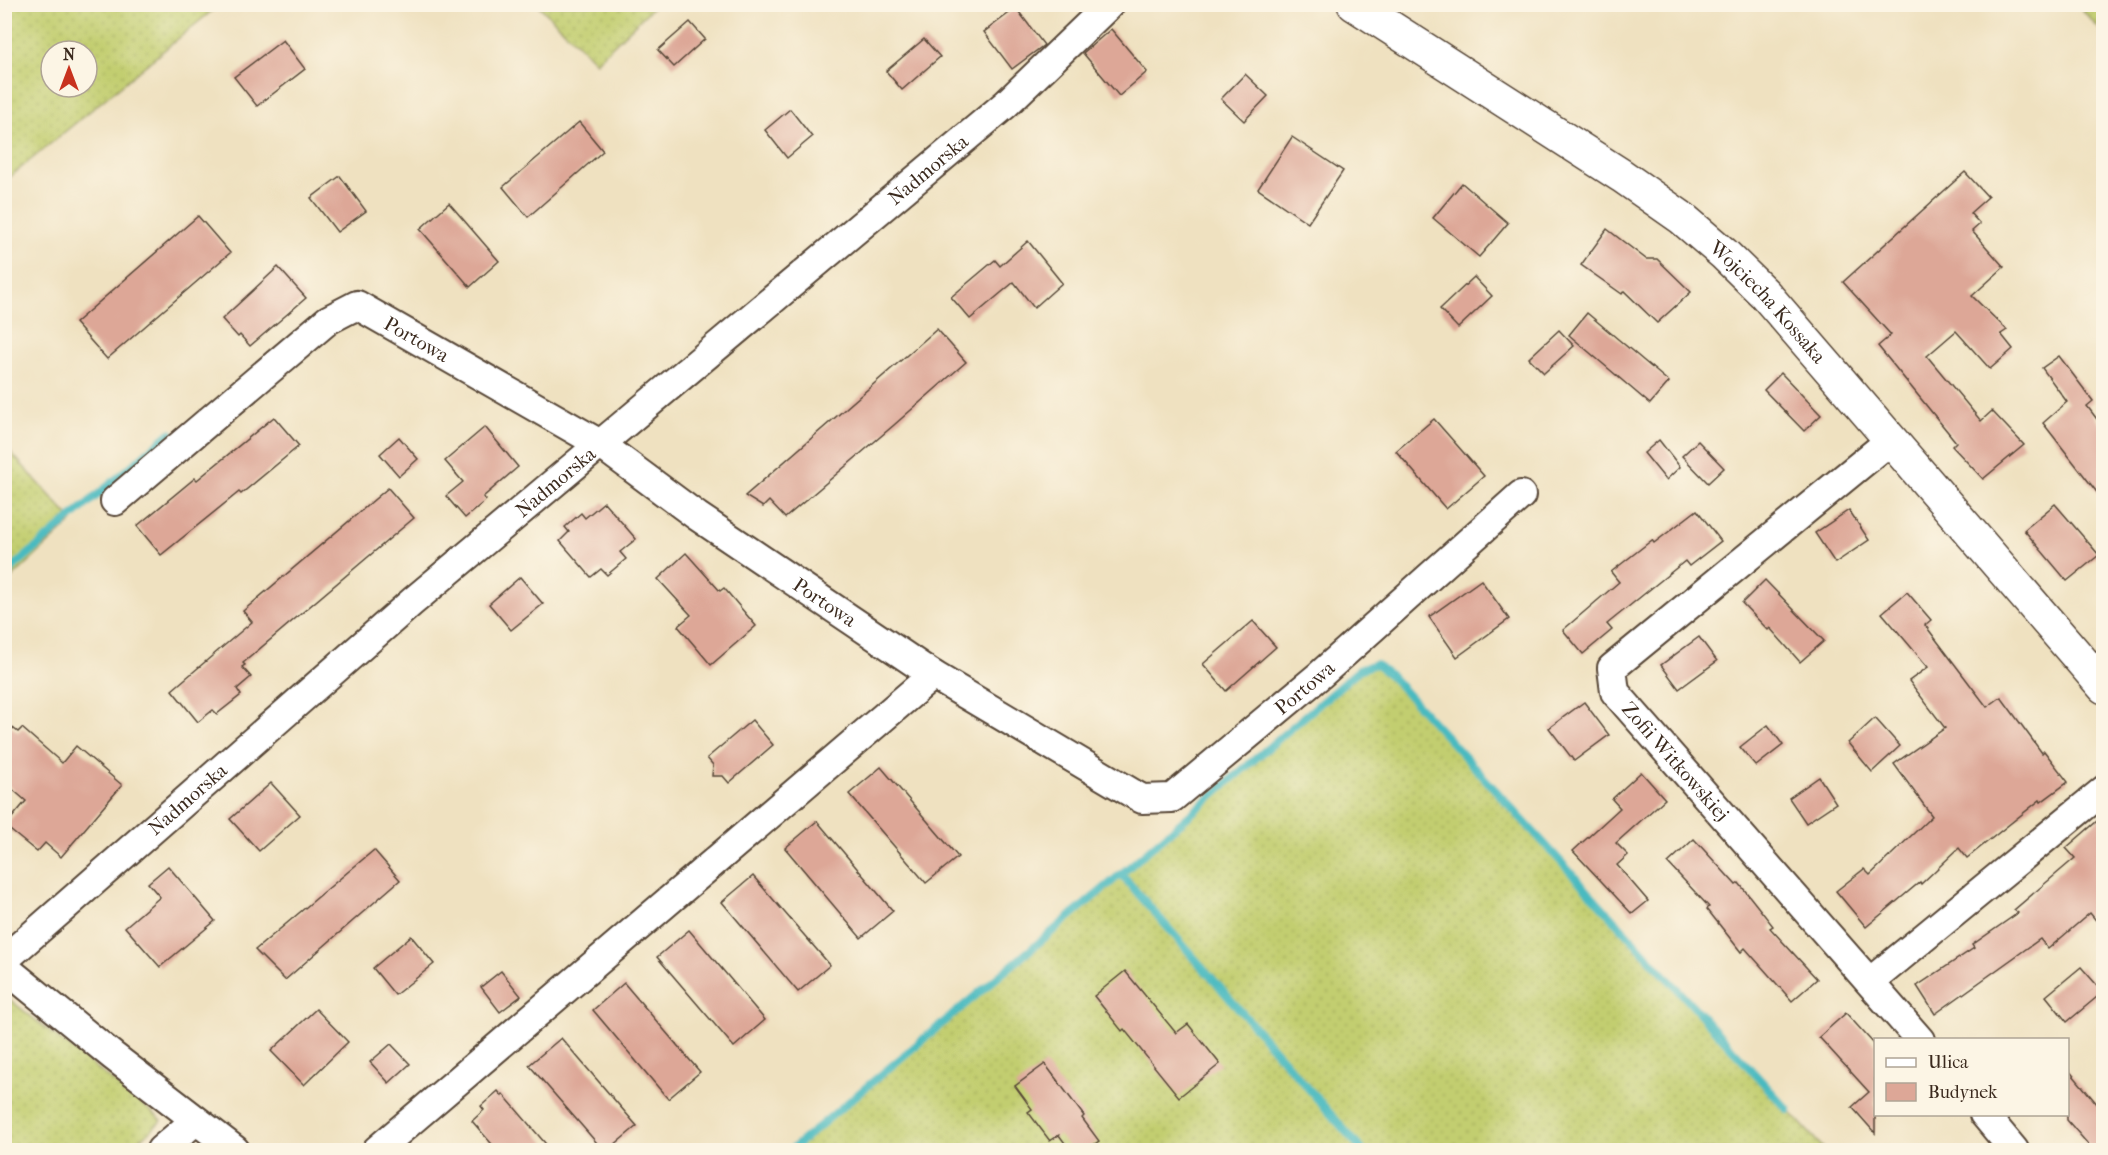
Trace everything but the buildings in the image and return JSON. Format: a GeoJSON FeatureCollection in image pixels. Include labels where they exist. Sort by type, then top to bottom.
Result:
{"type":"FeatureCollection","features":[{"type":"Feature","properties":{"kind":"main road","name":"Wojciecha Kossaka"},"geometry":{"type":"LineString","coordinates":[[1354,4],[1612,169],[1682,218],[1724,254],[1765,294],[1892,439],[2103,687]]}},
{"type":"Feature","properties":{"kind":"street","name":"Nadmorska"},"geometry":{"type":"LineString","coordinates":[[4,960],[412,602],[1006,104],[1110,4]]}},
{"type":"Feature","properties":{"kind":"street","name":"Portowa"},"geometry":{"type":"LineString","coordinates":[[115,501],[328,320],[357,305],[600,444],[698,516],[933,675],[1142,799],[1172,798],[1320,675],[1521,495]]}},
{"type":"Feature","properties":{"kind":"street","name":"Zofii Witkowskiej"},"geometry":{"type":"LineString","coordinates":[[1892,439],[1612,668],[1615,692],[1871,981],[1918,1038]]}},
{"type":"Feature","properties":{"kind":"street"},"geometry":{"type":"LineString","coordinates":[[377,1150],[933,675]]}},
{"type":"Feature","properties":{"kind":"street"},"geometry":{"type":"LineString","coordinates":[[1871,981],[2103,789]]}},
{"type":"Feature","properties":{"kind":"street"},"geometry":{"type":"LineString","coordinates":[[4,967],[195,1121],[235,1150]]}},
{"type":"Feature","properties":{"kind":"street"},"geometry":{"type":"LineString","coordinates":[[1986,1116],[2014,1150]]}},
{"type":"Feature","properties":{"kind":"street"},"geometry":{"type":"LineString","coordinates":[[161,1150],[195,1121]]}},
{"type":"Feature","properties":{"kind":"green space"},"geometry":{"type":"Polygon","coordinates":[[[5,4],[219,5],[5,181],[5,4]]]}},
{"type":"Feature","properties":{"kind":"green space"},"geometry":{"type":"Polygon","coordinates":[[[538,5],[655,5],[596,62],[538,5]]]}},
{"type":"Feature","properties":{"kind":"green space"},"geometry":{"type":"Polygon","coordinates":[[[2078,5],[2103,5],[2103,33],[2102,32],[2078,5]]]}},
{"type":"Feature","properties":{"kind":"green space"},"geometry":{"type":"Polygon","coordinates":[[[5,446],[73,521],[5,584],[5,446]]]}},
{"type":"Feature","properties":{"kind":"green space"},"geometry":{"type":"Polygon","coordinates":[[[1375,664],[1390,675],[1825,1150],[791,1150],[1121,874],[1359,670],[1375,664]]]}},
{"type":"Feature","properties":{"kind":"green space"},"geometry":{"type":"Polygon","coordinates":[[[4,996],[162,1120],[130,1150],[5,1150],[4,996]]]}},
{"type":"Feature","properties":{"kind":"waterway"},"geometry":{"type":"LineString","coordinates":[[4,575],[170,433]]}},
{"type":"Feature","properties":{"kind":"waterway"},"geometry":{"type":"LineString","coordinates":[[791,1150],[1121,874],[1359,670],[1375,664],[1390,675],[1788,1110]]}},
{"type":"Feature","properties":{"kind":"waterway"},"geometry":{"type":"LineString","coordinates":[[1121,874],[1362,1150]]}}]}
